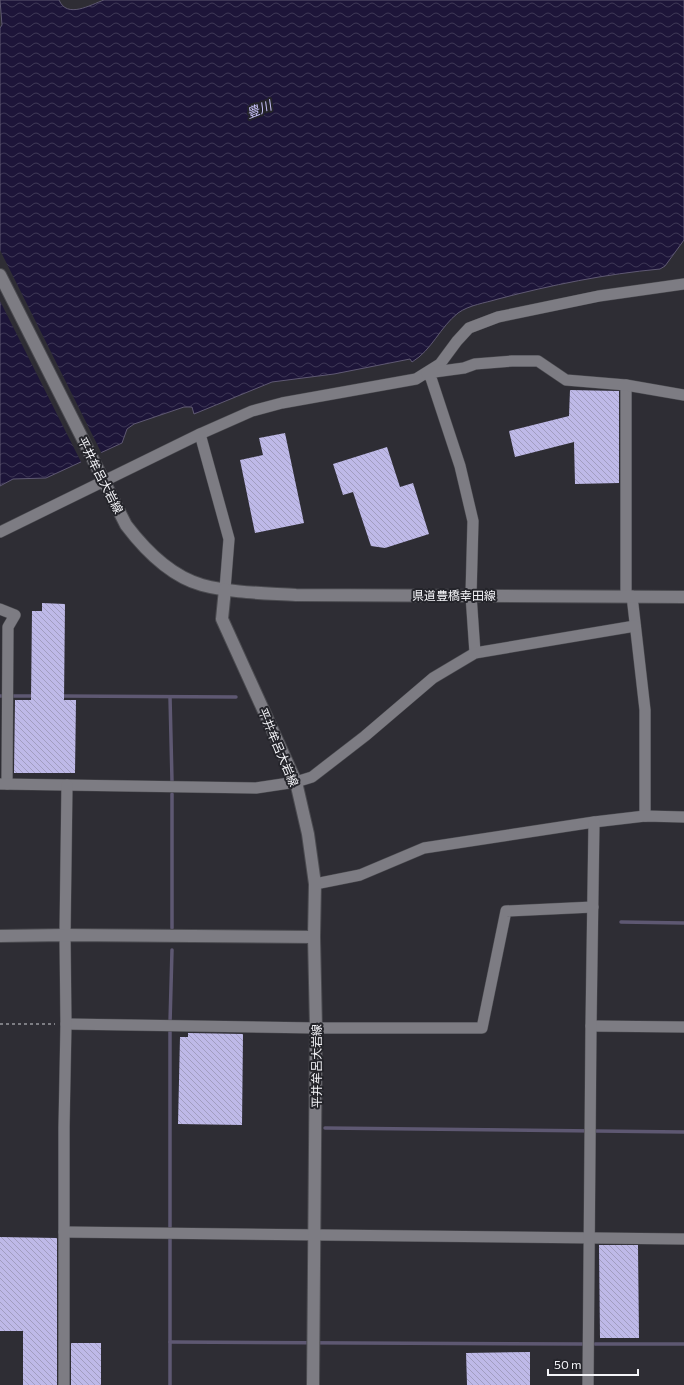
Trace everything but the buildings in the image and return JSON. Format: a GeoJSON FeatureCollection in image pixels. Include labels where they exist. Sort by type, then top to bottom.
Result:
{"type":"FeatureCollection","features":[{"type":"Feature","properties":{"kind":"main road","name":"平井牟呂大岩線"},"geometry":{"type":"LineString","coordinates":[[0,276],[126,525],[140,542],[166,566],[201,585],[225,589],[222,618],[296,782],[308,834],[315,884],[314,937],[316,1028],[313,1385]]}},
{"type":"Feature","properties":{"kind":"main road","name":"県道豊橋幸田線"},"geometry":{"type":"LineString","coordinates":[[225,589],[251,593],[296,594],[684,597]]}},
{"type":"Feature","properties":{"kind":"main road"},"geometry":{"type":"LineString","coordinates":[[0,936],[65,935],[314,937]]}},
{"type":"Feature","properties":{"kind":"street"},"geometry":{"type":"LineString","coordinates":[[0,532],[102,479],[252,410],[282,403],[416,379],[440,364],[457,341],[470,328],[485,321],[599,296],[684,284]]}},
{"type":"Feature","properties":{"kind":"street"},"geometry":{"type":"LineString","coordinates":[[427,373],[464,368],[475,364],[512,361],[538,361],[566,380],[626,385],[684,395]]}},
{"type":"Feature","properties":{"kind":"street"},"geometry":{"type":"LineString","coordinates":[[427,373],[431,378],[460,466],[473,521],[471,595],[475,653]]}},
{"type":"Feature","properties":{"kind":"street"},"geometry":{"type":"LineString","coordinates":[[626,385],[629,596],[635,626],[645,710],[645,816]]}},
{"type":"Feature","properties":{"kind":"street"},"geometry":{"type":"LineString","coordinates":[[200,434],[230,539],[225,589]]}},
{"type":"Feature","properties":{"kind":"street"},"geometry":{"type":"LineString","coordinates":[[0,609],[15,615],[8,627],[4,784],[256,788],[296,782],[312,777],[365,736],[433,678],[475,653],[635,626]]}},
{"type":"Feature","properties":{"kind":"street"},"geometry":{"type":"LineString","coordinates":[[64,1385],[65,935],[67,785]]}},
{"type":"Feature","properties":{"kind":"street"},"geometry":{"type":"LineString","coordinates":[[315,884],[360,875],[424,848],[594,822],[645,816],[684,817]]}},
{"type":"Feature","properties":{"kind":"street"},"geometry":{"type":"LineString","coordinates":[[588,1385],[594,822]]}},
{"type":"Feature","properties":{"kind":"street"},"geometry":{"type":"LineString","coordinates":[[66,1024],[316,1028],[482,1028],[506,911],[593,907]]}},
{"type":"Feature","properties":{"kind":"street"},"geometry":{"type":"LineString","coordinates":[[591,1026],[684,1027]]}},
{"type":"Feature","properties":{"kind":"street"},"geometry":{"type":"LineString","coordinates":[[64,1232],[684,1239]]}},
{"type":"Feature","properties":{"kind":"path"},"geometry":{"type":"LineString","coordinates":[[0,1024],[66,1024]]}},
{"type":"Feature","properties":{"kind":"water","name":"豊川"},"geometry":{"type":"Polygon","coordinates":[[[0,0],[59,0],[67,9],[73,10],[104,0],[684,0],[684,240],[665,266],[660,269],[599,277],[558,285],[477,304],[467,308],[458,313],[446,325],[431,345],[412,362],[410,359],[334,374],[272,382],[194,414],[192,407],[184,407],[134,424],[127,429],[122,443],[46,478],[13,479],[0,486],[0,28],[2,25],[0,0]]]}},
{"type":"Feature","properties":{"kind":"pier"},"geometry":{"type":"Polygon","coordinates":[[[0,250],[102,454],[82,464],[0,301],[0,250]]]}},
{"type":"Feature","properties":{"kind":"waterway"},"geometry":{"type":"LineString","coordinates":[[11,696],[34,696]]}},
{"type":"Feature","properties":{"kind":"waterway"},"geometry":{"type":"LineString","coordinates":[[61,696],[236,697]]}},
{"type":"Feature","properties":{"kind":"waterway"},"geometry":{"type":"LineString","coordinates":[[170,697],[172,781]]}},
{"type":"Feature","properties":{"kind":"waterway"},"geometry":{"type":"LineString","coordinates":[[172,794],[172,928]]}},
{"type":"Feature","properties":{"kind":"waterway"},"geometry":{"type":"LineString","coordinates":[[621,922],[684,923]]}},
{"type":"Feature","properties":{"kind":"waterway"},"geometry":{"type":"LineString","coordinates":[[170,1023],[172,950]]}},
{"type":"Feature","properties":{"kind":"waterway"},"geometry":{"type":"LineString","coordinates":[[170,1030],[170,1230]]}},
{"type":"Feature","properties":{"kind":"waterway"},"geometry":{"type":"LineString","coordinates":[[325,1128],[684,1132]]}},
{"type":"Feature","properties":{"kind":"waterway"},"geometry":{"type":"LineString","coordinates":[[170,1239],[170,1385]]}},
{"type":"Feature","properties":{"kind":"waterway"},"geometry":{"type":"LineString","coordinates":[[170,1342],[583,1344]]}},
{"type":"Feature","properties":{"kind":"waterway"},"geometry":{"type":"LineString","coordinates":[[595,1344],[684,1344]]}}]}
